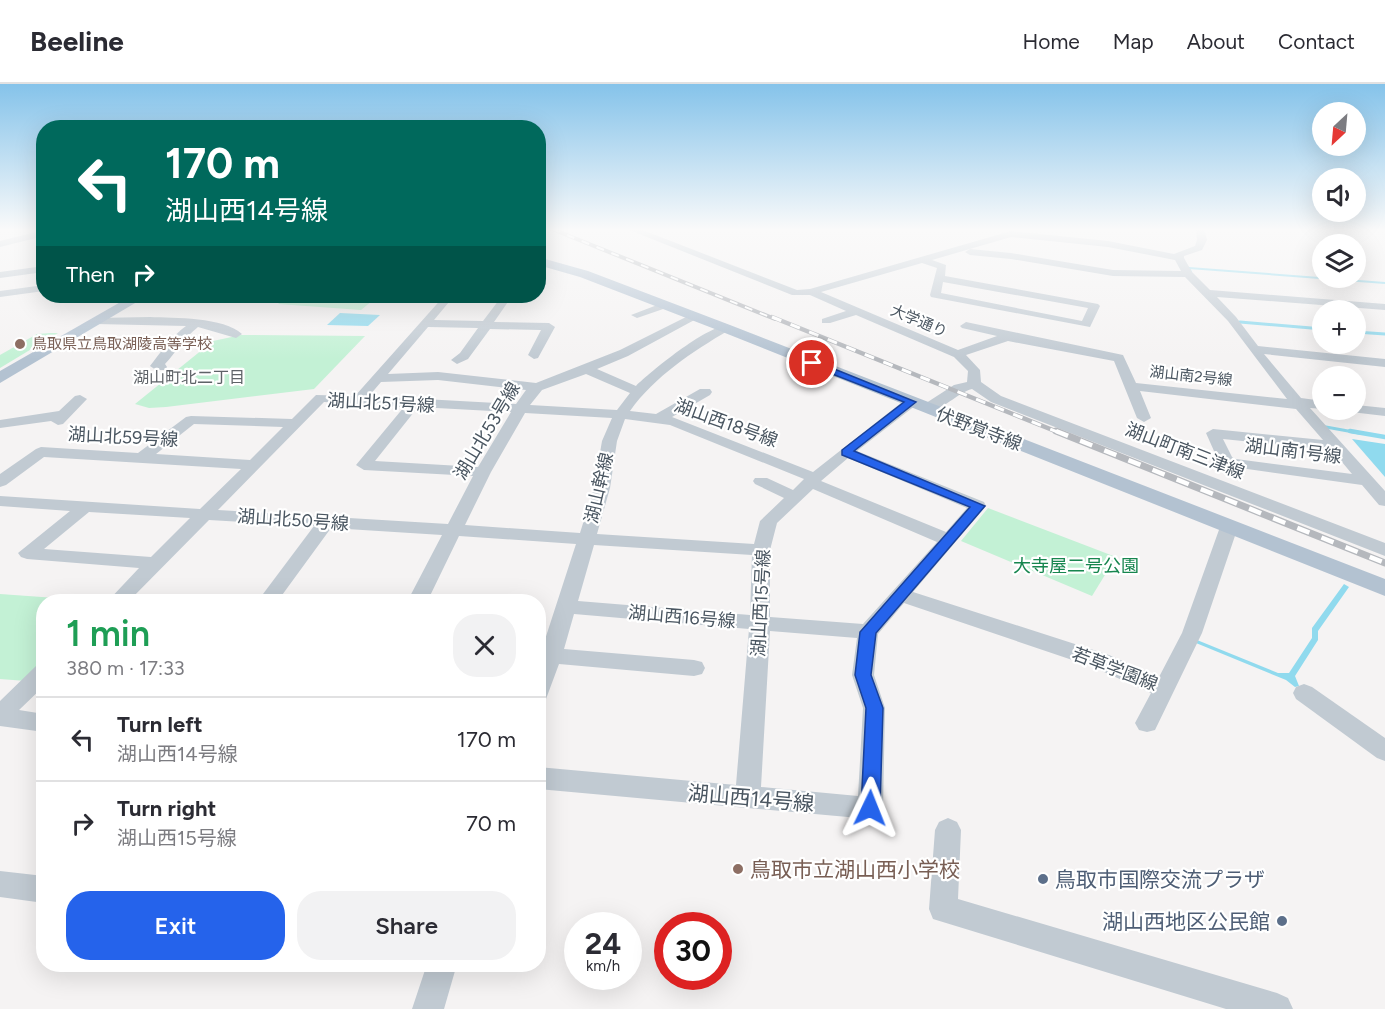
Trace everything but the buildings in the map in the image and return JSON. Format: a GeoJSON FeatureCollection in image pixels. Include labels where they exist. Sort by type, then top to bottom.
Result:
{"type":"FeatureCollection","features":[{"type":"Feature","properties":{"kind":"main road","name":"伏野覚寺線"},"geometry":{"type":"LineString","coordinates":[[578,272],[1385,588]]}},
{"type":"Feature","properties":{"kind":"main road"},"geometry":{"type":"LineString","coordinates":[[0,378],[128,303]]}},
{"type":"Feature","properties":{"kind":"street"},"geometry":{"type":"LineString","coordinates":[[0,277],[27,272]]}},
{"type":"Feature","properties":{"kind":"street","name":"大学通り"},"geometry":{"type":"LineString","coordinates":[[742,272],[796,293],[811,292],[958,354],[974,370],[974,384]]}},
{"type":"Feature","properties":{"kind":"street"},"geometry":{"type":"LineString","coordinates":[[811,292],[880,272]]}},
{"type":"Feature","properties":{"kind":"street"},"geometry":{"type":"LineString","coordinates":[[925,307],[935,295],[940,272]]}},
{"type":"Feature","properties":{"kind":"street"},"geometry":{"type":"LineString","coordinates":[[1107,272],[1188,274],[1232,319],[1254,349],[1335,446],[1385,501]]}},
{"type":"Feature","properties":{"kind":"street"},"geometry":{"type":"LineString","coordinates":[[935,295],[1086,325],[1096,302],[938,278]]}},
{"type":"Feature","properties":{"kind":"street"},"geometry":{"type":"LineString","coordinates":[[0,294],[36,289]]}},
{"type":"Feature","properties":{"kind":"street"},"geometry":{"type":"LineString","coordinates":[[1207,293],[1385,307]]}},
{"type":"Feature","properties":{"kind":"street"},"geometry":{"type":"LineString","coordinates":[[358,401],[443,303]]}},
{"type":"Feature","properties":{"kind":"street"},"geometry":{"type":"LineString","coordinates":[[457,360],[464,356],[502,303]]}},
{"type":"Feature","properties":{"kind":"street"},"geometry":{"type":"LineString","coordinates":[[637,315],[665,305]]}},
{"type":"Feature","properties":{"kind":"street"},"geometry":{"type":"LineString","coordinates":[[825,321],[856,311]]}},
{"type":"Feature","properties":{"kind":"street"},"geometry":{"type":"LineString","coordinates":[[537,387],[624,353],[694,316]]}},
{"type":"Feature","properties":{"kind":"street"},"geometry":{"type":"LineString","coordinates":[[97,321],[195,324],[236,334]]}},
{"type":"Feature","properties":{"kind":"street"},"geometry":{"type":"LineString","coordinates":[[424,323],[549,327],[534,355]]}},
{"type":"Feature","properties":{"kind":"street"},"geometry":{"type":"LineString","coordinates":[[161,367],[156,366],[177,343],[177,338],[195,324]]}},
{"type":"Feature","properties":{"kind":"street"},"geometry":{"type":"LineString","coordinates":[[966,326],[1014,337]]}},
{"type":"Feature","properties":{"kind":"street","name":"湖山幹線"},"geometry":{"type":"LineString","coordinates":[[546,672],[602,488],[604,458],[611,432],[620,414],[639,392],[698,343],[725,328]]}},
{"type":"Feature","properties":{"kind":"street","name":"湖山南2号線"},"geometry":{"type":"LineString","coordinates":[[958,354],[1014,337],[1119,358],[1131,386],[1312,404]]}},
{"type":"Feature","properties":{"kind":"street"},"geometry":{"type":"LineString","coordinates":[[1254,349],[1385,363]]}},
{"type":"Feature","properties":{"kind":"street"},"geometry":{"type":"LineString","coordinates":[[586,369],[639,392]]}},
{"type":"Feature","properties":{"kind":"street","name":"湖山北53号線"},"geometry":{"type":"LineString","coordinates":[[378,378],[438,376],[537,387]]}},
{"type":"Feature","properties":{"kind":"street","name":"湖山西15号線"},"geometry":{"type":"LineString","coordinates":[[748,798],[760,623],[761,550],[769,521],[846,452],[920,405],[974,384]]}},
{"type":"Feature","properties":{"kind":"street","name":"湖山町南三津線"},"geometry":{"type":"LineString","coordinates":[[974,384],[996,399],[1385,550]]}},
{"type":"Feature","properties":{"kind":"street"},"geometry":{"type":"LineString","coordinates":[[1131,386],[1144,418]]}},
{"type":"Feature","properties":{"kind":"street","name":"湖山北53号線"},"geometry":{"type":"LineString","coordinates":[[421,594],[483,472],[530,393],[537,387]]}},
{"type":"Feature","properties":{"kind":"street"},"geometry":{"type":"LineString","coordinates":[[658,419],[705,392]]}},
{"type":"Feature","properties":{"kind":"street","name":"湖山北51号線"},"geometry":{"type":"LineString","coordinates":[[124,594],[321,398],[413,405],[620,414]]}},
{"type":"Feature","properties":{"kind":"street"},"geometry":{"type":"LineString","coordinates":[[0,424],[62,418],[80,399]]}},
{"type":"Feature","properties":{"kind":"street"},"geometry":{"type":"LineString","coordinates":[[29,420],[46,403]]}},
{"type":"Feature","properties":{"kind":"street"},"geometry":{"type":"LineString","coordinates":[[413,405],[364,465],[483,472]]}},
{"type":"Feature","properties":{"kind":"street"},"geometry":{"type":"LineString","coordinates":[[1366,410],[1385,412]]}},
{"type":"Feature","properties":{"kind":"street","name":"湖山西18号線"},"geometry":{"type":"LineString","coordinates":[[620,414],[673,421],[949,540]]}},
{"type":"Feature","properties":{"kind":"street"},"geometry":{"type":"LineString","coordinates":[[142,458],[191,420],[296,423]]}},
{"type":"Feature","properties":{"kind":"street","name":"湖山南1号線"},"geometry":{"type":"LineString","coordinates":[[1335,446],[1213,433],[1226,460],[1232,463],[1365,480]]}},
{"type":"Feature","properties":{"kind":"street","name":"湖山北59号線"},"geometry":{"type":"LineString","coordinates":[[0,482],[40,452],[254,465]]}},
{"type":"Feature","properties":{"kind":"street"},"geometry":{"type":"LineString","coordinates":[[846,452],[978,506],[868,632]]}},
{"type":"Feature","properties":{"kind":"street"},"geometry":{"type":"LineString","coordinates":[[761,481],[795,496]]}},
{"type":"Feature","properties":{"kind":"street","name":"湖山北50号線"},"geometry":{"type":"LineString","coordinates":[[0,501],[761,550]]}},
{"type":"Feature","properties":{"kind":"street"},"geometry":{"type":"LineString","coordinates":[[85,507],[27,553],[155,563]]}},
{"type":"Feature","properties":{"kind":"street"},"geometry":{"type":"LineString","coordinates":[[272,594],[326,522]]}},
{"type":"Feature","properties":{"kind":"street","name":"若草学園線"},"geometry":{"type":"LineString","coordinates":[[900,595],[1101,661],[1164,689],[1192,633],[1229,527]]}},
{"type":"Feature","properties":{"kind":"street","name":"湖山西16号線"},"geometry":{"type":"LineString","coordinates":[[567,607],[868,632]]}},
{"type":"Feature","properties":{"kind":"street","name":"湖山西14号線"},"geometry":{"type":"LineString","coordinates":[[546,779],[870,808],[874,708],[863,675],[868,632]]}},
{"type":"Feature","properties":{"kind":"street"},"geometry":{"type":"LineString","coordinates":[[552,656],[694,668]]}},
{"type":"Feature","properties":{"kind":"street"},"geometry":{"type":"LineString","coordinates":[[0,716],[36,680]]}},
{"type":"Feature","properties":{"kind":"street"},"geometry":{"type":"LineString","coordinates":[[1147,723],[1164,689]]}},
{"type":"Feature","properties":{"kind":"street"},"geometry":{"type":"LineString","coordinates":[[1304,693],[1385,751]]}},
{"type":"Feature","properties":{"kind":"street"},"geometry":{"type":"LineString","coordinates":[[0,716],[36,722]]}},
{"type":"Feature","properties":{"kind":"street"},"geometry":{"type":"LineString","coordinates":[[948,830],[943,909],[1276,1009]]}},
{"type":"Feature","properties":{"kind":"street"},"geometry":{"type":"LineString","coordinates":[[0,884],[36,889]]}},
{"type":"Feature","properties":{"kind":"street"},"geometry":{"type":"LineString","coordinates":[[428,1009],[440,972]]}},
{"type":"Feature","properties":{"kind":"green space"},"geometry":{"type":"Polygon","coordinates":[[[279,303],[370,303],[361,310],[279,303]]]}},
{"type":"Feature","properties":{"kind":"green space"},"geometry":{"type":"Polygon","coordinates":[[[58,333],[0,368],[0,355],[37,334],[58,333]]]}},
{"type":"Feature","properties":{"kind":"green space"},"geometry":{"type":"Polygon","coordinates":[[[241,335],[365,336],[314,389],[166,407],[149,408],[135,404],[213,341],[241,335]]]}},
{"type":"Feature","properties":{"kind":"green space","name":"大寺屋二号公園"},"geometry":{"type":"Polygon","coordinates":[[[988,508],[1116,557],[1092,596],[961,541],[988,508]]]}},
{"type":"Feature","properties":{"kind":"green space"},"geometry":{"type":"Polygon","coordinates":[[[0,594],[36,597],[36,671],[26,681],[0,679],[0,594]]]}},
{"type":"Feature","properties":{"kind":"water"},"geometry":{"type":"Polygon","coordinates":[[[340,313],[380,315],[368,326],[327,325],[340,313]]]}},
{"type":"Feature","properties":{"kind":"water"},"geometry":{"type":"Polygon","coordinates":[[[1352,439],[1385,444],[1385,477],[1352,439]]]}},
{"type":"Feature","properties":{"kind":"water"},"geometry":{"type":"Polygon","coordinates":[[[1344,584],[1349,587],[1318,631],[1318,640],[1295,676],[1299,686],[1295,687],[1286,680],[1196,643],[1197,640],[1278,673],[1289,673],[1312,638],[1312,628],[1344,584]]]}},
{"type":"Feature","properties":{"kind":"waterway"},"geometry":{"type":"LineString","coordinates":[[1243,272],[1385,283]]}},
{"type":"Feature","properties":{"kind":"waterway"},"geometry":{"type":"LineString","coordinates":[[1240,322],[1312,328]]}},
{"type":"Feature","properties":{"kind":"waterway"},"geometry":{"type":"LineString","coordinates":[[1366,333],[1385,334]]}},
{"type":"Feature","properties":{"kind":"waterway"},"geometry":{"type":"LineString","coordinates":[[1326,427],[1359,433]]}},
{"type":"Feature","properties":{"kind":"waterway"},"geometry":{"type":"LineString","coordinates":[[1350,431],[1385,437]]}},
{"type":"Feature","properties":{"kind":"railway"},"geometry":{"type":"LineString","coordinates":[[659,272],[775,319]]}},
{"type":"Feature","properties":{"kind":"railway"},"geometry":{"type":"LineString","coordinates":[[772,317],[1060,433]]}},
{"type":"Feature","properties":{"kind":"railway"},"geometry":{"type":"LineString","coordinates":[[1056,431],[1385,563]]}},
{"type":"Feature","properties":{"kind":"place","name":"鳥取県立鳥取湖陵高等学校"},"geometry":{"type":"Point","coordinates":[20,344]}},
{"type":"Feature","properties":{"kind":"place","name":"鳥取市立湖山西小学校"},"geometry":{"type":"Point","coordinates":[738,869]}},
{"type":"Feature","properties":{"kind":"place","name":"鳥取市国際交流プラザ"},"geometry":{"type":"Point","coordinates":[1043,879]}},
{"type":"Feature","properties":{"kind":"place","name":"湖山西地区公民館"},"geometry":{"type":"Point","coordinates":[1282,921]}},
{"type":"Feature","properties":{"kind":"district","name":"湖山町北二丁目"},"geometry":{"type":"Point","coordinates":[189,377]}},
{"type":"Feature","properties":{"kind":"route"},"geometry":{"type":"LineString","coordinates":[[812,363],[911,402],[846,452],[978,506],[868,632],[863,675],[874,708],[870,808]]}}]}
